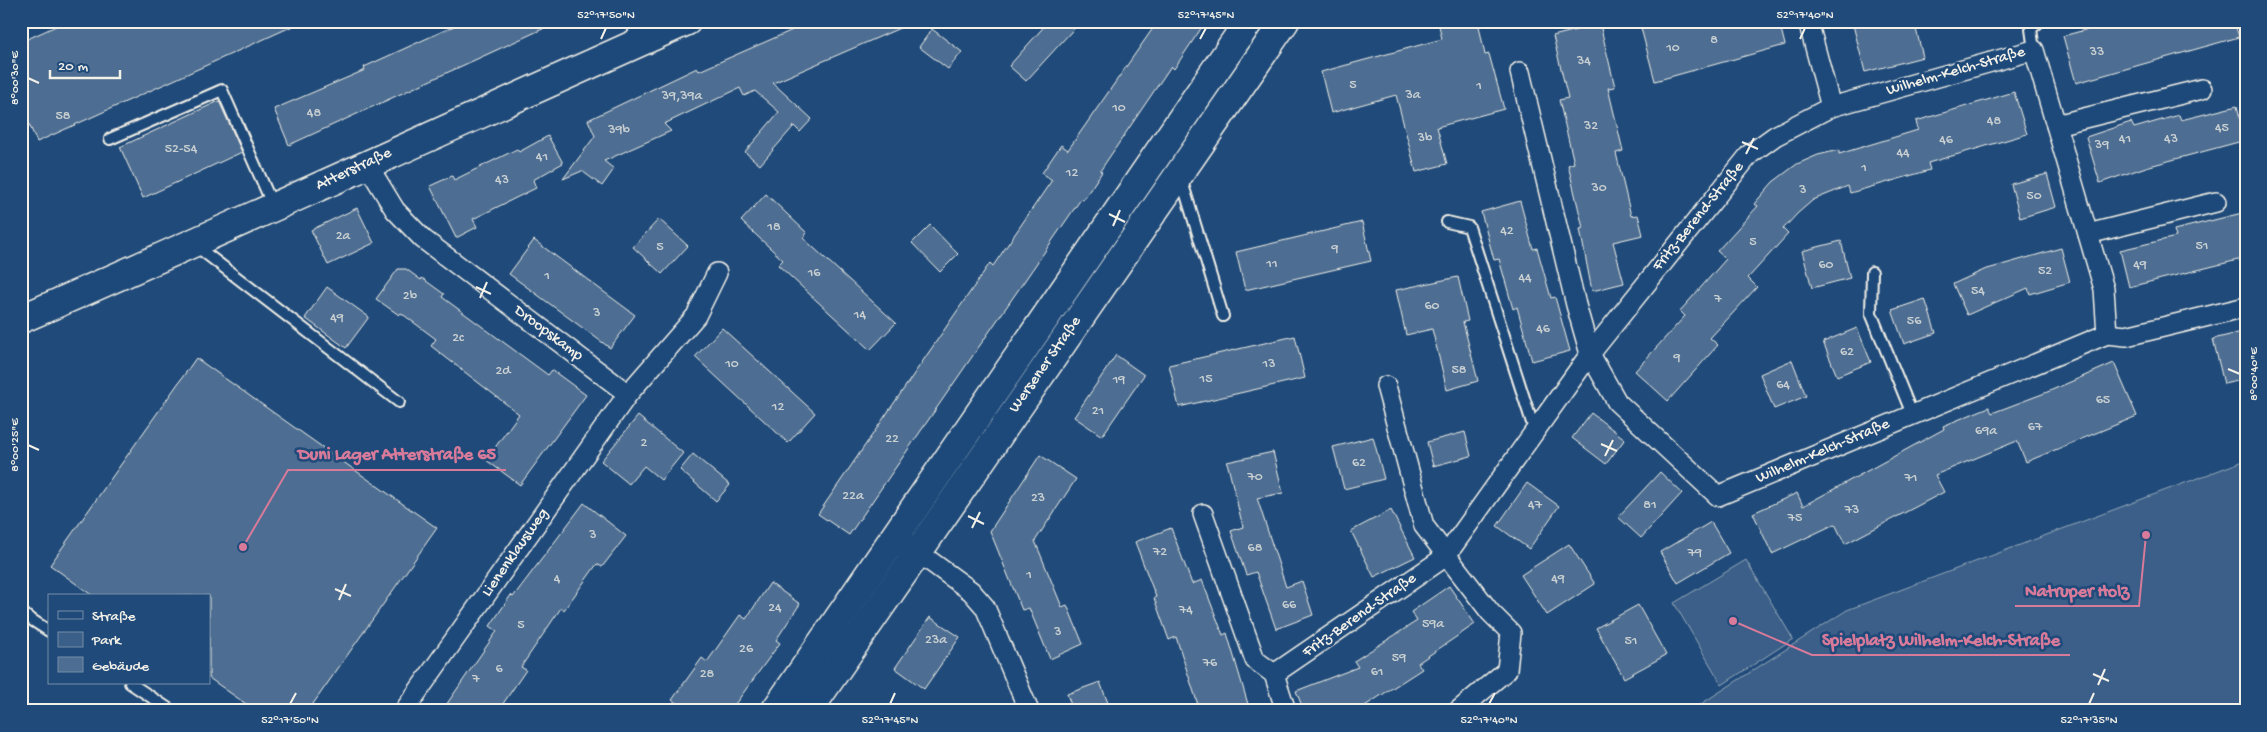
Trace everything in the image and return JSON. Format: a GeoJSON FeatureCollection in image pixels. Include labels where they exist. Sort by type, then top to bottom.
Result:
{"type":"FeatureCollection","features":[{"type":"Feature","properties":{"kind":"main road","name":"Atterstraße"},"geometry":{"type":"LineString","coordinates":[[21,319],[194,244],[367,164],[640,31],[687,21]]}},
{"type":"Feature","properties":{"kind":"main road","name":"Wersener Straße"},"geometry":{"type":"LineString","coordinates":[[775,711],[1249,21]]}},
{"type":"Feature","properties":{"kind":"main road","name":"Wersener Straße"},"geometry":{"type":"LineString","coordinates":[[808,711],[1285,21]]}},
{"type":"Feature","properties":{"kind":"street"},"geometry":{"type":"LineString","coordinates":[[1808,21],[1831,107]]}},
{"type":"Feature","properties":{"kind":"street","name":"Wilhelm-Kelch-Straße"},"geometry":{"type":"LineString","coordinates":[[1831,107],[2034,50],[2104,289],[2107,334]]}},
{"type":"Feature","properties":{"kind":"street"},"geometry":{"type":"LineString","coordinates":[[1520,72],[1576,305],[1590,354]]}},
{"type":"Feature","properties":{"kind":"street"},"geometry":{"type":"LineString","coordinates":[[2056,125],[2202,89]]}},
{"type":"Feature","properties":{"kind":"street","name":"Fritz-Berend-Straße"},"geometry":{"type":"LineString","coordinates":[[1274,674],[1445,557],[1590,354],[1750,154],[1776,136],[1831,107]]}},
{"type":"Feature","properties":{"kind":"street","name":"Droopskamp"},"geometry":{"type":"LineString","coordinates":[[367,164],[395,210],[423,239],[628,394]]}},
{"type":"Feature","properties":{"kind":"street"},"geometry":{"type":"LineString","coordinates":[[2088,234],[2216,202]]}},
{"type":"Feature","properties":{"kind":"street"},"geometry":{"type":"LineString","coordinates":[[628,394],[696,316],[717,273]]}},
{"type":"Feature","properties":{"kind":"street","name":"Wilhelm-Kelch-Straße"},"geometry":{"type":"LineString","coordinates":[[1590,354],[1617,402],[1718,496],[2107,334],[2126,336],[2246,307]]}},
{"type":"Feature","properties":{"kind":"street"},"geometry":{"type":"LineString","coordinates":[[1386,386],[1424,526],[1445,557],[1490,612],[1511,634],[1507,670],[1458,711]]}},
{"type":"Feature","properties":{"kind":"street","name":"Lienenklausweg"},"geometry":{"type":"LineString","coordinates":[[404,711],[628,394]]}},
{"type":"Feature","properties":{"kind":"street"},"geometry":{"type":"LineString","coordinates":[[1203,514],[1255,660],[1274,674],[1286,711]]}},
{"type":"Feature","properties":{"kind":"street"},"geometry":{"type":"LineString","coordinates":[[895,536],[971,591],[985,607],[1029,711]]}},
{"type":"Feature","properties":{"kind":"lane"},"geometry":{"type":"LineString","coordinates":[[2034,50],[2031,29],[2040,21]]}},
{"type":"Feature","properties":{"kind":"lane"},"geometry":{"type":"LineString","coordinates":[[110,139],[222,90],[273,207]]}},
{"type":"Feature","properties":{"kind":"lane"},"geometry":{"type":"LineString","coordinates":[[1180,172],[1223,316]]}},
{"type":"Feature","properties":{"kind":"lane"},"geometry":{"type":"LineString","coordinates":[[1447,222],[1470,227],[1535,432]]}},
{"type":"Feature","properties":{"kind":"lane"},"geometry":{"type":"LineString","coordinates":[[194,244],[399,402]]}},
{"type":"Feature","properties":{"kind":"lane"},"geometry":{"type":"LineString","coordinates":[[1872,272],[1871,313],[1912,414]]}},
{"type":"Feature","properties":{"kind":"lane"},"geometry":{"type":"LineString","coordinates":[[21,613],[48,630]]}},
{"type":"Feature","properties":{"kind":"lane"},"geometry":{"type":"LineString","coordinates":[[132,684],[172,711]]}},
{"type":"Feature","properties":{"kind":"green space"},"geometry":{"type":"Polygon","coordinates":[[[2246,460],[2246,711],[1690,711],[1847,610],[2246,460]]]}},
{"type":"Feature","properties":{"kind":"green space"},"geometry":{"type":"Polygon","coordinates":[[[1746,560],[1793,639],[1722,685],[1674,603],[1746,560]]]}},
{"type":"Feature","properties":{"kind":"building"},"geometry":{"type":"Polygon","coordinates":[[[67,21],[304,21],[37,142],[21,106],[21,42],[67,21]]]}},
{"type":"Feature","properties":{"kind":"building"},"geometry":{"type":"Polygon","coordinates":[[[465,21],[560,21],[289,145],[274,109],[365,70],[364,67],[465,21]]]}},
{"type":"Feature","properties":{"kind":"building"},"geometry":{"type":"Polygon","coordinates":[[[813,21],[916,21],[773,83],[812,119],[800,132],[794,126],[760,165],[745,152],[779,112],[755,91],[744,96],[740,88],[664,124],[671,131],[604,161],[614,169],[602,186],[582,171],[563,179],[595,136],[588,120],[697,68],[699,71],[813,21]]]}},
{"type":"Feature","properties":{"kind":"building"},"geometry":{"type":"Polygon","coordinates":[[[1049,21],[1081,21],[1026,81],[1009,66],[1049,21]]]}},
{"type":"Feature","properties":{"kind":"building"},"geometry":{"type":"Polygon","coordinates":[[[1158,21],[1206,21],[1174,69],[1171,66],[1100,171],[1102,172],[1083,200],[1081,199],[849,535],[818,514],[990,263],[993,266],[1052,180],[1042,173],[1061,145],[1068,150],[1158,21]]]}},
{"type":"Feature","properties":{"kind":"building"},"geometry":{"type":"Polygon","coordinates":[[[1438,21],[1478,21],[1485,55],[1489,54],[1504,109],[1437,127],[1447,164],[1416,172],[1396,95],[1331,113],[1321,72],[1442,39],[1438,21]]]}},
{"type":"Feature","properties":{"kind":"building"},"geometry":{"type":"Polygon","coordinates":[[[1667,21],[1779,21],[1785,45],[1655,81],[1641,28],[1667,21]]]}},
{"type":"Feature","properties":{"kind":"building"},"geometry":{"type":"Polygon","coordinates":[[[1852,21],[1914,21],[1923,57],[1865,72],[1852,21]]]}},
{"type":"Feature","properties":{"kind":"building"},"geometry":{"type":"Polygon","coordinates":[[[2118,21],[2234,21],[2239,37],[2076,83],[2063,36],[2118,21]]]}},
{"type":"Feature","properties":{"kind":"building"},"geometry":{"type":"Polygon","coordinates":[[[1600,24],[1615,87],[1608,88],[1623,151],[1616,153],[1631,216],[1638,215],[1643,235],[1613,242],[1624,283],[1592,291],[1580,229],[1583,228],[1568,165],[1574,163],[1559,100],[1568,98],[1553,36],[1600,24]]]}},
{"type":"Feature","properties":{"kind":"building"},"geometry":{"type":"Polygon","coordinates":[[[932,29],[962,52],[948,69],[919,47],[932,29]]]}},
{"type":"Feature","properties":{"kind":"building"},"geometry":{"type":"Polygon","coordinates":[[[2014,92],[2027,134],[1928,163],[1930,170],[1850,193],[1848,186],[1813,200],[1798,213],[1783,229],[1788,234],[1748,278],[1757,287],[1710,338],[1718,345],[1668,401],[1635,371],[1685,316],[1680,311],[1726,259],[1717,251],[1758,206],[1754,204],[1773,182],[1797,164],[1818,155],[1839,150],[1839,154],[1918,130],[1916,121],[2014,92]]]}},
{"type":"Feature","properties":{"kind":"building"},"geometry":{"type":"Polygon","coordinates":[[[219,101],[242,152],[143,198],[120,147],[219,101]]]}},
{"type":"Feature","properties":{"kind":"building"},"geometry":{"type":"Polygon","coordinates":[[[2237,106],[2246,140],[2146,167],[2100,183],[2086,137],[2131,122],[2134,128],[2179,115],[2181,120],[2237,106]]]}},
{"type":"Feature","properties":{"kind":"building"},"geometry":{"type":"Polygon","coordinates":[[[548,136],[563,163],[533,180],[536,188],[473,219],[477,227],[456,238],[430,186],[452,176],[454,180],[517,149],[519,152],[548,136]]]}},
{"type":"Feature","properties":{"kind":"building"},"geometry":{"type":"Polygon","coordinates":[[[2047,174],[2056,207],[2020,218],[2011,184],[2047,174]]]}},
{"type":"Feature","properties":{"kind":"building"},"geometry":{"type":"Polygon","coordinates":[[[766,194],[807,233],[803,238],[896,323],[870,350],[778,265],[783,260],[741,221],[766,194]]]}},
{"type":"Feature","properties":{"kind":"building"},"geometry":{"type":"Polygon","coordinates":[[[1520,201],[1533,249],[1537,248],[1551,298],[1555,297],[1570,351],[1532,361],[1517,307],[1513,309],[1499,259],[1494,260],[1481,212],[1520,201]]]}},
{"type":"Feature","properties":{"kind":"building"},"geometry":{"type":"Polygon","coordinates":[[[357,208],[374,243],[328,265],[311,230],[357,208]]]}},
{"type":"Feature","properties":{"kind":"building"},"geometry":{"type":"Polygon","coordinates":[[[2246,212],[2246,258],[2129,287],[2120,250],[2176,237],[2174,230],[2246,212]]]}},
{"type":"Feature","properties":{"kind":"building"},"geometry":{"type":"Polygon","coordinates":[[[659,219],[688,246],[662,274],[633,247],[659,219]]]}},
{"type":"Feature","properties":{"kind":"building"},"geometry":{"type":"Polygon","coordinates":[[[1362,222],[1371,261],[1245,290],[1236,252],[1362,222]]]}},
{"type":"Feature","properties":{"kind":"building"},"geometry":{"type":"Polygon","coordinates":[[[930,225],[958,254],[940,272],[912,243],[930,225]]]}},
{"type":"Feature","properties":{"kind":"building"},"geometry":{"type":"Polygon","coordinates":[[[534,240],[635,315],[610,348],[509,274],[534,240]]]}},
{"type":"Feature","properties":{"kind":"building"},"geometry":{"type":"Polygon","coordinates":[[[1841,241],[1850,278],[1812,288],[1802,251],[1841,241]]]}},
{"type":"Feature","properties":{"kind":"building"},"geometry":{"type":"Polygon","coordinates":[[[2061,248],[2070,282],[2030,294],[2028,288],[1967,315],[1953,284],[1984,270],[2061,248]]]}},
{"type":"Feature","properties":{"kind":"building"},"geometry":{"type":"Polygon","coordinates":[[[398,269],[406,269],[421,280],[422,278],[444,294],[442,297],[548,375],[552,370],[586,395],[520,485],[486,460],[519,414],[431,346],[436,339],[401,313],[399,315],[376,299],[398,269]]]}},
{"type":"Feature","properties":{"kind":"building"},"geometry":{"type":"Polygon","coordinates":[[[1458,277],[1468,321],[1463,322],[1478,381],[1447,390],[1432,329],[1406,335],[1396,290],[1458,277]]]}},
{"type":"Feature","properties":{"kind":"building"},"geometry":{"type":"Polygon","coordinates":[[[327,287],[369,317],[346,348],[305,318],[327,287]]]}},
{"type":"Feature","properties":{"kind":"building"},"geometry":{"type":"Polygon","coordinates":[[[1925,299],[1936,333],[1904,344],[1892,310],[1925,299]]]}},
{"type":"Feature","properties":{"kind":"building"},"geometry":{"type":"Polygon","coordinates":[[[722,328],[815,413],[788,443],[695,357],[722,328]]]}},
{"type":"Feature","properties":{"kind":"building"},"geometry":{"type":"Polygon","coordinates":[[[1857,328],[1871,362],[1837,376],[1823,342],[1857,328]]]}},
{"type":"Feature","properties":{"kind":"building"},"geometry":{"type":"Polygon","coordinates":[[[2246,331],[2246,379],[2224,384],[2213,339],[2246,331]]]}},
{"type":"Feature","properties":{"kind":"building"},"geometry":{"type":"Polygon","coordinates":[[[1295,336],[1305,378],[1179,407],[1169,365],[1295,336]]]}},
{"type":"Feature","properties":{"kind":"building"},"geometry":{"type":"Polygon","coordinates":[[[1116,355],[1144,375],[1102,436],[1074,417],[1116,355]]]}},
{"type":"Feature","properties":{"kind":"building"},"geometry":{"type":"Polygon","coordinates":[[[196,358],[437,528],[308,711],[256,711],[210,679],[210,594],[90,594],[50,565],[196,358]]]}},
{"type":"Feature","properties":{"kind":"building"},"geometry":{"type":"Polygon","coordinates":[[[1792,360],[1806,396],[1774,409],[1760,374],[1792,360]]]}},
{"type":"Feature","properties":{"kind":"building"},"geometry":{"type":"Polygon","coordinates":[[[2114,363],[2137,416],[2026,462],[2017,441],[1935,475],[1944,492],[1845,544],[1835,524],[1772,554],[1753,513],[1797,493],[1803,506],[1944,429],[1943,426],[1989,407],[1992,413],[2045,393],[2114,363]]]}},
{"type":"Feature","properties":{"kind":"building"},"geometry":{"type":"Polygon","coordinates":[[[1591,413],[1625,439],[1606,464],[1572,438],[1591,413]]]}},
{"type":"Feature","properties":{"kind":"building"},"geometry":{"type":"Polygon","coordinates":[[[638,416],[683,453],[661,480],[644,466],[629,484],[601,461],[638,416]]]}},
{"type":"Feature","properties":{"kind":"building"},"geometry":{"type":"Polygon","coordinates":[[[1465,432],[1471,456],[1433,466],[1427,442],[1465,432]]]}},
{"type":"Feature","properties":{"kind":"building"},"geometry":{"type":"Polygon","coordinates":[[[1373,437],[1384,479],[1344,489],[1333,447],[1373,437]]]}},
{"type":"Feature","properties":{"kind":"building"},"geometry":{"type":"Polygon","coordinates":[[[1273,452],[1283,493],[1257,498],[1286,587],[1302,581],[1313,615],[1276,629],[1256,572],[1246,575],[1231,531],[1243,527],[1227,462],[1273,452]]]}},
{"type":"Feature","properties":{"kind":"building"},"geometry":{"type":"Polygon","coordinates":[[[693,454],[730,485],[716,501],[680,470],[693,454]]]}},
{"type":"Feature","properties":{"kind":"building"},"geometry":{"type":"Polygon","coordinates":[[[1040,455],[1076,479],[1035,541],[1062,607],[1067,605],[1083,644],[1050,659],[1029,608],[1022,610],[990,531],[1040,455]]]}},
{"type":"Feature","properties":{"kind":"building"},"geometry":{"type":"Polygon","coordinates":[[[1660,472],[1682,493],[1641,538],[1618,517],[1660,472]]]}},
{"type":"Feature","properties":{"kind":"building"},"geometry":{"type":"Polygon","coordinates":[[[1527,483],[1559,506],[1529,549],[1497,526],[1527,483]]]}},
{"type":"Feature","properties":{"kind":"building"},"geometry":{"type":"Polygon","coordinates":[[[584,503],[626,536],[602,567],[597,564],[564,610],[561,608],[521,667],[526,670],[498,711],[442,711],[497,631],[490,626],[511,595],[513,597],[584,503]]]}},
{"type":"Feature","properties":{"kind":"building"},"geometry":{"type":"Polygon","coordinates":[[[1391,510],[1415,557],[1374,577],[1351,531],[1391,510]]]}},
{"type":"Feature","properties":{"kind":"building"},"geometry":{"type":"Polygon","coordinates":[[[1711,522],[1729,553],[1678,583],[1660,552],[1711,522]]]}},
{"type":"Feature","properties":{"kind":"building"},"geometry":{"type":"Polygon","coordinates":[[[1171,528],[1192,584],[1202,580],[1223,635],[1227,633],[1250,711],[1200,711],[1176,637],[1169,640],[1154,598],[1156,597],[1135,542],[1171,528]]]}},
{"type":"Feature","properties":{"kind":"building"},"geometry":{"type":"Polygon","coordinates":[[[1569,544],[1595,584],[1547,615],[1521,575],[1569,544]]]}},
{"type":"Feature","properties":{"kind":"building"},"geometry":{"type":"Polygon","coordinates":[[[770,583],[800,604],[776,640],[780,643],[730,711],[688,711],[672,700],[702,658],[707,662],[740,615],[746,619],[770,583]]]}},
{"type":"Feature","properties":{"kind":"building"},"geometry":{"type":"Polygon","coordinates":[[[1449,586],[1475,624],[1418,663],[1422,669],[1357,711],[1304,711],[1296,691],[1358,667],[1354,661],[1417,621],[1411,612],[1449,586]]]}},
{"type":"Feature","properties":{"kind":"building"},"geometry":{"type":"Polygon","coordinates":[[[1638,605],[1666,655],[1624,678],[1596,628],[1638,605]]]}},
{"type":"Feature","properties":{"kind":"building"},"geometry":{"type":"Polygon","coordinates":[[[930,617],[960,637],[924,689],[895,668],[930,617]]]}},
{"type":"Feature","properties":{"kind":"building"},"geometry":{"type":"Polygon","coordinates":[[[1100,682],[1111,711],[1073,711],[1067,694],[1100,682]]]}},
{"type":"Feature","properties":{"kind":"place","name":"Natruper Holz"},"geometry":{"type":"Point","coordinates":[2146,535]}},
{"type":"Feature","properties":{"kind":"place","name":"Duni Lager Atterstraße 65"},"geometry":{"type":"Point","coordinates":[243,547]}},
{"type":"Feature","properties":{"kind":"place","name":"Spielplatz Wilhelm-Kelch-Straße"},"geometry":{"type":"Point","coordinates":[1733,621]}}]}
